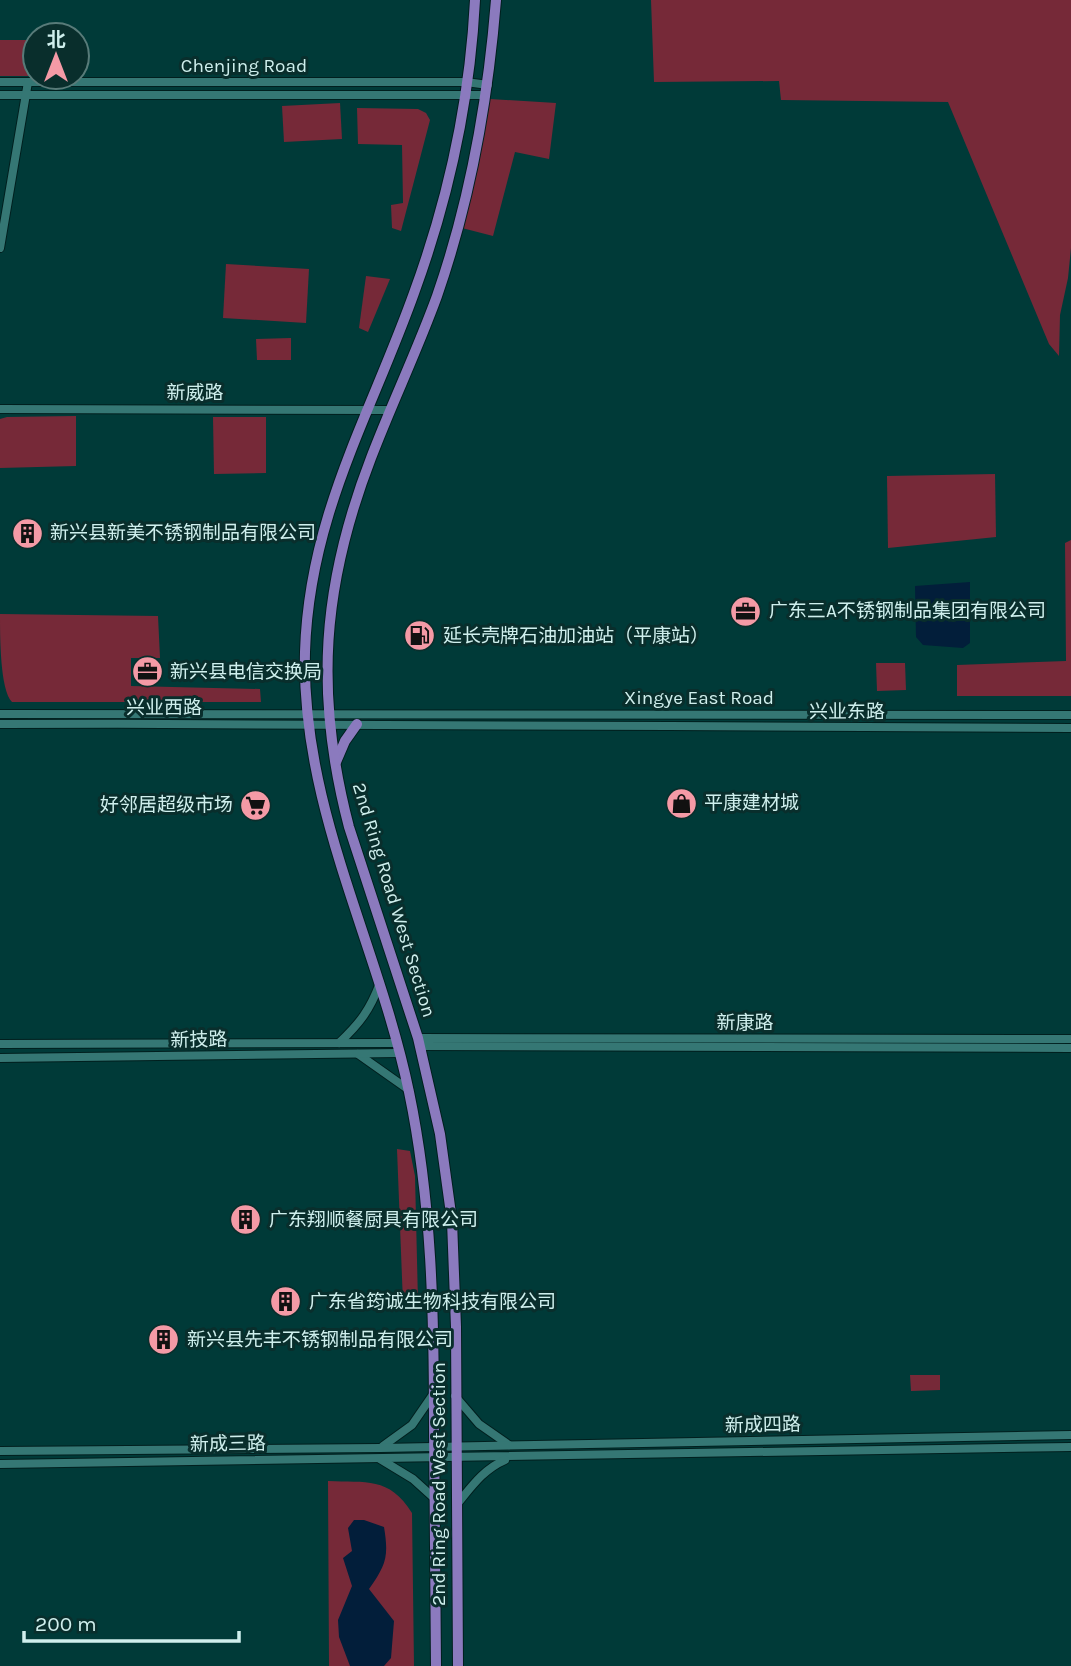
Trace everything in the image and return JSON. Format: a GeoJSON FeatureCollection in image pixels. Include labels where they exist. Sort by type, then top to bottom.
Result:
{"type":"FeatureCollection","features":[{"type":"Feature","properties":{"kind":"main road","name":"2nd Ring Road West Section"},"geometry":{"type":"LineString","coordinates":[[436,1666],[434,1393],[428,1227],[409,1090],[380,983],[334,848],[320,796],[306,718],[305,653],[308,605],[323,531],[339,479],[401,328],[435,230],[452,164],[464,95],[475,0]]}},
{"type":"Feature","properties":{"kind":"main road","name":"2nd Ring Road West Section"},"geometry":{"type":"LineString","coordinates":[[458,1666],[456,1327],[452,1221],[440,1134],[419,1042],[349,827],[335,764],[328,719],[328,629],[343,541],[370,462],[441,281],[462,208],[487,90],[496,0]]}},
{"type":"Feature","properties":{"kind":"main road"},"geometry":{"type":"LineString","coordinates":[[335,764],[345,741],[357,724]]}},
{"type":"Feature","properties":{"kind":"street","name":"Chenjing Road"},"geometry":{"type":"LineString","coordinates":[[0,82],[21,82]]}},
{"type":"Feature","properties":{"kind":"street","name":"Chenjing Road"},"geometry":{"type":"LineString","coordinates":[[91,82],[466,82],[487,90]]}},
{"type":"Feature","properties":{"kind":"street","name":"Chenjing Road"},"geometry":{"type":"LineString","coordinates":[[0,95],[464,95],[487,90]]}},
{"type":"Feature","properties":{"kind":"street"},"geometry":{"type":"LineString","coordinates":[[0,248],[26,91]]}},
{"type":"Feature","properties":{"kind":"street","name":"新威路"},"geometry":{"type":"LineString","coordinates":[[0,409],[390,410]]}},
{"type":"Feature","properties":{"kind":"street"},"geometry":{"type":"LineString","coordinates":[[0,714],[328,719]]}},
{"type":"Feature","properties":{"kind":"street","name":"Xingye East Road"},"geometry":{"type":"LineString","coordinates":[[328,719],[1071,715]]}},
{"type":"Feature","properties":{"kind":"street","name":"兴业西路"},"geometry":{"type":"LineString","coordinates":[[0,724],[306,718]]}},
{"type":"Feature","properties":{"kind":"street","name":"兴业东路"},"geometry":{"type":"LineString","coordinates":[[328,719],[357,724],[1071,728]]}},
{"type":"Feature","properties":{"kind":"street"},"geometry":{"type":"LineString","coordinates":[[339,1043],[361,1022],[380,983]]}},
{"type":"Feature","properties":{"kind":"street","name":"新康路"},"geometry":{"type":"LineString","coordinates":[[419,1042],[1071,1039]]}},
{"type":"Feature","properties":{"kind":"street","name":"新康路"},"geometry":{"type":"LineString","coordinates":[[419,1042],[1071,1048]]}},
{"type":"Feature","properties":{"kind":"street","name":"新技路"},"geometry":{"type":"LineString","coordinates":[[0,1044],[339,1043],[398,1048]]}},
{"type":"Feature","properties":{"kind":"street","name":"新技路"},"geometry":{"type":"LineString","coordinates":[[0,1058],[358,1054],[398,1048]]}},
{"type":"Feature","properties":{"kind":"street"},"geometry":{"type":"LineString","coordinates":[[358,1054],[409,1090]]}},
{"type":"Feature","properties":{"kind":"street"},"geometry":{"type":"LineString","coordinates":[[381,1448],[412,1425],[434,1393]]}},
{"type":"Feature","properties":{"kind":"street"},"geometry":{"type":"LineString","coordinates":[[455,1396],[479,1424],[509,1445]]}},
{"type":"Feature","properties":{"kind":"street","name":"新成四路"},"geometry":{"type":"LineString","coordinates":[[457,1452],[509,1445],[1071,1435]]}},
{"type":"Feature","properties":{"kind":"street","name":"新成四路"},"geometry":{"type":"LineString","coordinates":[[457,1452],[510,1457],[1071,1447]]}},
{"type":"Feature","properties":{"kind":"street","name":"新成三路"},"geometry":{"type":"LineString","coordinates":[[0,1451],[381,1448],[457,1452]]}},
{"type":"Feature","properties":{"kind":"street","name":"新成三路"},"geometry":{"type":"LineString","coordinates":[[0,1464],[377,1457],[434,1452]]}},
{"type":"Feature","properties":{"kind":"street"},"geometry":{"type":"LineString","coordinates":[[377,1457],[413,1479],[435,1498]]}},
{"type":"Feature","properties":{"kind":"street"},"geometry":{"type":"LineString","coordinates":[[458,1503],[479,1477],[494,1464],[510,1457]]}},
{"type":"Feature","properties":{"kind":"shaded area"},"geometry":{"type":"Polygon","coordinates":[[[651,0],[1071,0],[1071,248],[1060,315],[1059,356],[1049,344],[948,102],[781,100],[779,81],[654,82],[651,0]]]}},
{"type":"Feature","properties":{"kind":"shaded area"},"geometry":{"type":"Polygon","coordinates":[[[0,40],[21,40],[21,76],[0,76],[0,40]]]}},
{"type":"Feature","properties":{"kind":"shaded area"},"geometry":{"type":"Polygon","coordinates":[[[490,99],[556,103],[549,159],[515,152],[493,236],[462,228],[490,99]]]}},
{"type":"Feature","properties":{"kind":"shaded area"},"geometry":{"type":"Polygon","coordinates":[[[340,103],[342,139],[284,142],[282,106],[340,103]]]}},
{"type":"Feature","properties":{"kind":"shaded area"},"geometry":{"type":"Polygon","coordinates":[[[357,108],[418,109],[426,113],[430,120],[401,231],[392,228],[391,205],[403,203],[402,145],[358,144],[357,108]]]}},
{"type":"Feature","properties":{"kind":"shaded area"},"geometry":{"type":"Polygon","coordinates":[[[226,264],[309,269],[306,323],[223,318],[226,264]]]}},
{"type":"Feature","properties":{"kind":"shaded area"},"geometry":{"type":"Polygon","coordinates":[[[366,276],[390,279],[368,332],[359,328],[366,276]]]}},
{"type":"Feature","properties":{"kind":"shaded area"},"geometry":{"type":"Polygon","coordinates":[[[291,338],[291,360],[257,360],[256,339],[291,338]]]}},
{"type":"Feature","properties":{"kind":"shaded area"},"geometry":{"type":"Polygon","coordinates":[[[76,416],[76,466],[0,468],[0,419],[76,416]]]}},
{"type":"Feature","properties":{"kind":"shaded area"},"geometry":{"type":"Polygon","coordinates":[[[213,417],[266,417],[266,473],[214,474],[213,417]]]}},
{"type":"Feature","properties":{"kind":"shaded area"},"geometry":{"type":"Polygon","coordinates":[[[995,474],[996,537],[888,548],[887,476],[995,474]]]}},
{"type":"Feature","properties":{"kind":"shaded area"},"geometry":{"type":"Polygon","coordinates":[[[1071,540],[1071,696],[957,696],[957,665],[1066,661],[1065,543],[1071,540]]]}},
{"type":"Feature","properties":{"kind":"shaded area"},"geometry":{"type":"Polygon","coordinates":[[[0,614],[158,616],[160,658],[131,658],[131,686],[260,689],[261,702],[12,702],[3,675],[0,614]]]}},
{"type":"Feature","properties":{"kind":"shaded area"},"geometry":{"type":"Polygon","coordinates":[[[876,663],[905,663],[906,690],[877,691],[876,663]]]}},
{"type":"Feature","properties":{"kind":"shaded area"},"geometry":{"type":"Polygon","coordinates":[[[397,1149],[410,1151],[415,1176],[418,1302],[403,1303],[397,1149]]]}},
{"type":"Feature","properties":{"kind":"shaded area"},"geometry":{"type":"Polygon","coordinates":[[[910,1375],[940,1375],[940,1390],[911,1391],[910,1375]]]}},
{"type":"Feature","properties":{"kind":"shaded area"},"geometry":{"type":"Polygon","coordinates":[[[328,1481],[365,1482],[385,1487],[395,1493],[412,1513],[414,1666],[329,1666],[328,1481]]]}},
{"type":"Feature","properties":{"kind":"water"},"geometry":{"type":"Polygon","coordinates":[[[970,582],[970,643],[963,648],[923,645],[916,637],[915,586],[970,582]]]}},
{"type":"Feature","properties":{"kind":"water"},"geometry":{"type":"Polygon","coordinates":[[[354,1520],[364,1520],[384,1527],[385,1560],[369,1589],[394,1621],[391,1658],[384,1666],[350,1666],[339,1637],[338,1620],[352,1586],[343,1558],[352,1551],[348,1528],[354,1520]]]}},
{"type":"Feature","properties":{"kind":"place","name":"新兴县新美不锈钢制品有限公司"},"geometry":{"type":"Point","coordinates":[27,533]}},
{"type":"Feature","properties":{"kind":"place","name":"广东三A不锈钢制品集团有限公司"},"geometry":{"type":"Point","coordinates":[746,611]}},
{"type":"Feature","properties":{"kind":"place","name":"延长壳牌石油加油站（平康站）"},"geometry":{"type":"Point","coordinates":[420,636]}},
{"type":"Feature","properties":{"kind":"place","name":"新兴县电信交换局"},"geometry":{"type":"Point","coordinates":[147,672]}},
{"type":"Feature","properties":{"kind":"place","name":"平康建材城"},"geometry":{"type":"Point","coordinates":[681,803]}},
{"type":"Feature","properties":{"kind":"place","name":"好邻居超级市场"},"geometry":{"type":"Point","coordinates":[256,805]}},
{"type":"Feature","properties":{"kind":"place","name":"广东翔顺餐厨具有限公司"},"geometry":{"type":"Point","coordinates":[246,1220]}},
{"type":"Feature","properties":{"kind":"place","name":"广东省筠诚生物科技有限公司"},"geometry":{"type":"Point","coordinates":[286,1302]}},
{"type":"Feature","properties":{"kind":"place","name":"新兴县先丰不锈钢制品有限公司"},"geometry":{"type":"Point","coordinates":[164,1340]}}]}
